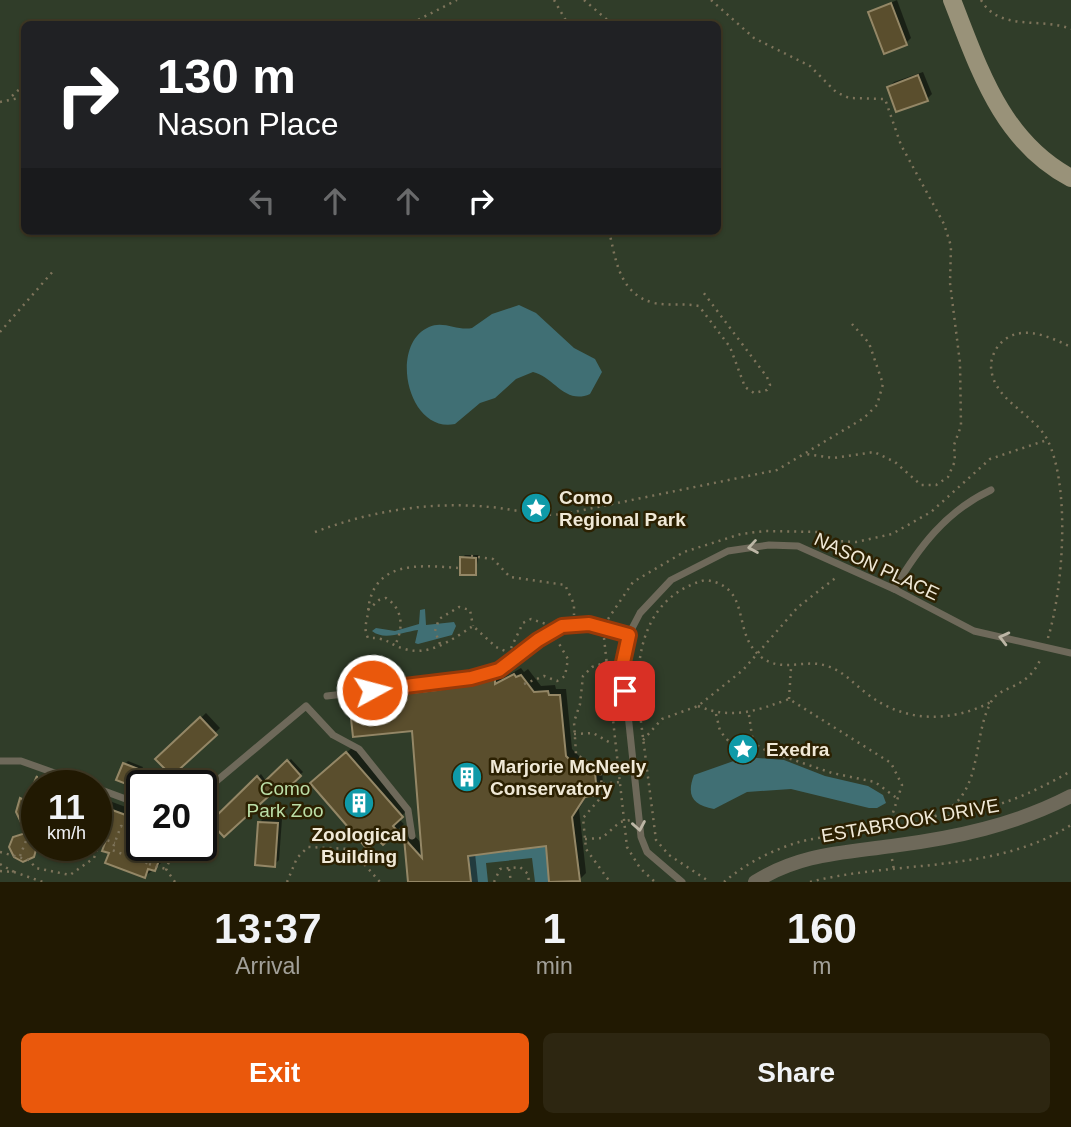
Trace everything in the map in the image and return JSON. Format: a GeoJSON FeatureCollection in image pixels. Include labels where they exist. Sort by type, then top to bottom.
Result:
{"type":"FeatureCollection","features":[{"type":"Feature","properties":{"kind":"main road"},"geometry":{"type":"LineString","coordinates":[[952,0],[985,82],[1009,125],[1043,160],[1071,177]]}},
{"type":"Feature","properties":{"kind":"street","name":"ESTABROOK DRIVE"},"geometry":{"type":"LineString","coordinates":[[755,882],[788,863],[824,853],[890,846],[999,827],[1034,815],[1071,796]]}},
{"type":"Feature","properties":{"kind":"lane"},"geometry":{"type":"LineString","coordinates":[[894,589],[935,529],[968,500],[991,490]]}},
{"type":"Feature","properties":{"kind":"lane","name":"NASON PLACE"},"geometry":{"type":"LineString","coordinates":[[682,882],[647,852],[641,837],[622,667],[629,635],[640,613],[671,580],[729,551],[769,545],[798,546],[894,589],[974,631],[1071,653]]}},
{"type":"Feature","properties":{"kind":"lane"},"geometry":{"type":"LineString","coordinates":[[327,696],[471,678],[499,670],[554,630],[575,625],[603,626],[629,635]]}},
{"type":"Feature","properties":{"kind":"lane"},"geometry":{"type":"LineString","coordinates":[[217,781],[306,706],[333,735],[359,749],[408,810],[412,836]]}},
{"type":"Feature","properties":{"kind":"lane"},"geometry":{"type":"LineString","coordinates":[[0,761],[21,761],[46,770]]}},
{"type":"Feature","properties":{"kind":"path"},"geometry":{"type":"LineString","coordinates":[[416,21],[457,0]]}},
{"type":"Feature","properties":{"kind":"path"},"geometry":{"type":"LineString","coordinates":[[554,0],[566,21]]}},
{"type":"Feature","properties":{"kind":"path"},"geometry":{"type":"LineString","coordinates":[[584,0],[608,21]]}},
{"type":"Feature","properties":{"kind":"path"},"geometry":{"type":"LineString","coordinates":[[711,0],[754,38],[810,66],[836,92],[849,98],[886,99],[901,145],[944,224],[951,246],[950,283],[960,363],[961,426],[954,445],[955,461],[948,477],[936,485],[921,485],[895,462],[874,452],[834,458],[806,454]]}},
{"type":"Feature","properties":{"kind":"path"},"geometry":{"type":"LineString","coordinates":[[981,0],[997,16],[1016,22],[1058,23],[1071,29]]}},
{"type":"Feature","properties":{"kind":"path"},"geometry":{"type":"LineString","coordinates":[[10,99],[21,88]]}},
{"type":"Feature","properties":{"kind":"path"},"geometry":{"type":"LineString","coordinates":[[0,102],[21,97]]}},
{"type":"Feature","properties":{"kind":"path"},"geometry":{"type":"LineString","coordinates":[[610,235],[618,272],[630,288],[652,302],[699,306],[730,347],[746,387],[754,393],[767,390],[767,377],[703,292]]}},
{"type":"Feature","properties":{"kind":"path"},"geometry":{"type":"LineString","coordinates":[[0,332],[55,269]]}},
{"type":"Feature","properties":{"kind":"path"},"geometry":{"type":"LineString","coordinates":[[315,532],[362,516],[438,506],[492,507],[534,516],[564,514],[776,470],[864,418],[877,405],[883,384],[880,374],[869,343],[852,324]]}},
{"type":"Feature","properties":{"kind":"path"},"geometry":{"type":"LineString","coordinates":[[710,882],[669,855],[656,840],[651,821],[637,663],[641,644],[652,620],[680,592],[705,580],[726,586],[733,594],[750,643],[758,655],[773,663],[792,667],[825,665],[851,679],[882,705],[928,718],[968,713],[991,702],[1035,672],[1044,649],[1058,587],[1063,548],[1060,498],[1048,440],[1027,414],[1000,393],[993,380],[990,363],[1002,342],[1014,335],[1042,334],[1071,347]]}},
{"type":"Feature","properties":{"kind":"path"},"geometry":{"type":"LineString","coordinates":[[655,882],[633,858],[627,847],[603,626],[633,582],[684,552],[740,534],[820,531],[838,541],[856,542],[892,534],[932,512],[990,459],[1048,440]]}},
{"type":"Feature","properties":{"kind":"path"},"geometry":{"type":"LineString","coordinates":[[471,556],[493,559],[510,577],[565,585],[574,604],[575,625]]}},
{"type":"Feature","properties":{"kind":"path"},"geometry":{"type":"LineString","coordinates":[[439,643],[437,625],[444,615],[465,607],[473,616],[472,626],[450,643],[408,650],[389,639],[368,638],[364,630],[368,599],[382,580],[401,567],[458,568]]}},
{"type":"Feature","properties":{"kind":"path"},"geometry":{"type":"LineString","coordinates":[[643,740],[662,719],[698,706],[758,655],[798,607],[848,568]]}},
{"type":"Feature","properties":{"kind":"path"},"geometry":{"type":"LineString","coordinates":[[368,610],[379,600],[386,598],[394,603],[401,620],[396,644]]}},
{"type":"Feature","properties":{"kind":"path"},"geometry":{"type":"LineString","coordinates":[[472,626],[504,652],[510,649],[523,623],[531,619],[543,621],[554,630],[559,647],[568,659],[567,672],[557,681],[544,676],[524,684]]}},
{"type":"Feature","properties":{"kind":"path"},"geometry":{"type":"LineString","coordinates":[[607,662],[592,667],[583,676],[574,734],[576,754],[600,769],[603,795],[583,818],[589,857],[610,882]]}},
{"type":"Feature","properties":{"kind":"path"},"geometry":{"type":"LineString","coordinates":[[789,699],[792,667]]}},
{"type":"Feature","properties":{"kind":"path"},"geometry":{"type":"LineString","coordinates":[[789,699],[891,763],[902,785],[888,827],[942,814],[963,794],[991,702]]}},
{"type":"Feature","properties":{"kind":"path"},"geometry":{"type":"LineString","coordinates":[[698,706],[716,713],[749,714],[789,699]]}},
{"type":"Feature","properties":{"kind":"path"},"geometry":{"type":"LineString","coordinates":[[716,713],[720,731],[731,744],[740,740],[753,743],[767,751],[824,770],[876,782],[899,800]]}},
{"type":"Feature","properties":{"kind":"path"},"geometry":{"type":"LineString","coordinates":[[749,714],[753,743]]}},
{"type":"Feature","properties":{"kind":"path"},"geometry":{"type":"LineString","coordinates":[[574,734],[593,733],[610,742]]}},
{"type":"Feature","properties":{"kind":"path"},"geometry":{"type":"LineString","coordinates":[[942,814],[945,817],[995,808],[1035,792],[1071,771]]}},
{"type":"Feature","properties":{"kind":"path"},"geometry":{"type":"LineString","coordinates":[[596,784],[621,782]]}},
{"type":"Feature","properties":{"kind":"path"},"geometry":{"type":"LineString","coordinates":[[585,839],[602,838],[625,821]]}},
{"type":"Feature","properties":{"kind":"path"},"geometry":{"type":"LineString","coordinates":[[810,882],[838,875],[1000,854],[1033,845],[1071,825]]}},
{"type":"Feature","properties":{"kind":"path"},"geometry":{"type":"LineString","coordinates":[[126,828],[121,826],[112,850],[166,869],[175,882]]}},
{"type":"Feature","properties":{"kind":"path"},"geometry":{"type":"LineString","coordinates":[[69,882],[70,876],[94,858],[101,838],[115,844]]}},
{"type":"Feature","properties":{"kind":"path"},"geometry":{"type":"LineString","coordinates":[[287,882],[297,858],[308,847],[351,849],[380,882]]}},
{"type":"Feature","properties":{"kind":"path"},"geometry":{"type":"LineString","coordinates":[[0,852],[29,860],[36,868],[70,876]]}},
{"type":"Feature","properties":{"kind":"path"},"geometry":{"type":"LineString","coordinates":[[166,869],[169,861]]}},
{"type":"Feature","properties":{"kind":"path"},"geometry":{"type":"LineString","coordinates":[[0,864],[13,872],[43,882]]}},
{"type":"Feature","properties":{"kind":"path"},"geometry":{"type":"LineString","coordinates":[[494,882],[500,869],[520,867],[528,874],[528,882]]}},
{"type":"Feature","properties":{"kind":"path"},"geometry":{"type":"LineString","coordinates":[[509,869],[511,882]]}},
{"type":"Feature","properties":{"kind":"path"},"geometry":{"type":"LineString","coordinates":[[0,871],[13,872]]}},
{"type":"Feature","properties":{"kind":"green space","name":"Como Regional Park"},"geometry":{"type":"Polygon","coordinates":[[[0,0],[1071,0],[1071,882],[0,882],[0,0]]]}},
{"type":"Feature","properties":{"kind":"water"},"geometry":{"type":"Polygon","coordinates":[[[519,305],[536,313],[574,348],[595,359],[602,372],[590,394],[573,396],[533,372],[516,379],[495,398],[480,403],[455,424],[439,423],[425,416],[415,402],[409,386],[409,351],[416,337],[434,325],[472,328],[492,314],[519,305]]]}},
{"type":"Feature","properties":{"kind":"water"},"geometry":{"type":"Polygon","coordinates":[[[425,609],[426,625],[454,622],[456,626],[452,635],[418,644],[415,643],[418,630],[388,636],[372,631],[376,628],[395,631],[419,624],[420,610],[425,609]]]}},
{"type":"Feature","properties":{"kind":"water"},"geometry":{"type":"Polygon","coordinates":[[[745,757],[784,760],[825,776],[868,786],[883,795],[886,803],[877,808],[869,808],[791,789],[747,792],[714,809],[696,802],[691,794],[694,775],[745,757]]]}},
{"type":"Feature","properties":{"kind":"water"},"geometry":{"type":"Polygon","coordinates":[[[543,820],[549,882],[535,882],[532,858],[486,863],[488,882],[471,882],[466,841],[478,855],[535,848],[533,832],[543,820]]]}},
{"type":"Feature","properties":{"kind":"building"},"geometry":{"type":"Polygon","coordinates":[[[891,3],[907,45],[884,54],[868,12],[891,3]]]}},
{"type":"Feature","properties":{"kind":"building"},"geometry":{"type":"Polygon","coordinates":[[[918,75],[928,101],[896,112],[887,87],[918,75]]]}},
{"type":"Feature","properties":{"kind":"building"},"geometry":{"type":"Polygon","coordinates":[[[460,557],[476,558],[476,575],[460,575],[460,557]]]}},
{"type":"Feature","properties":{"kind":"building","name":"Marjorie McNeely Conservatory"},"geometry":{"type":"Polygon","coordinates":[[[514,674],[516,677],[521,675],[534,692],[548,691],[549,695],[560,695],[566,756],[583,773],[595,772],[597,795],[585,797],[572,817],[580,881],[549,882],[546,846],[468,856],[471,882],[408,882],[404,838],[422,858],[412,731],[353,737],[349,700],[437,690],[495,678],[495,684],[514,674]]]}},
{"type":"Feature","properties":{"kind":"building"},"geometry":{"type":"Polygon","coordinates":[[[200,717],[217,735],[179,770],[166,770],[155,759],[200,717]]]}},
{"type":"Feature","properties":{"kind":"building","name":"Zoological Building"},"geometry":{"type":"Polygon","coordinates":[[[346,752],[403,817],[393,826],[398,832],[383,845],[378,840],[367,849],[310,783],[346,752]]]}},
{"type":"Feature","properties":{"kind":"building"},"geometry":{"type":"Polygon","coordinates":[[[287,760],[301,776],[287,789],[282,784],[224,837],[217,830],[217,815],[257,776],[263,783],[287,760]]]}},
{"type":"Feature","properties":{"kind":"building"},"geometry":{"type":"Polygon","coordinates":[[[123,763],[141,770],[126,770],[126,784],[116,780],[123,763]]]}},
{"type":"Feature","properties":{"kind":"building"},"geometry":{"type":"Polygon","coordinates":[[[21,798],[21,822],[16,812],[21,798]]]}},
{"type":"Feature","properties":{"kind":"building"},"geometry":{"type":"Polygon","coordinates":[[[112,810],[126,815],[126,861],[159,861],[155,871],[148,869],[145,878],[105,863],[112,861],[112,810]]]}},
{"type":"Feature","properties":{"kind":"building"},"geometry":{"type":"Polygon","coordinates":[[[258,822],[278,823],[275,867],[255,865],[258,822]]]}},
{"type":"Feature","properties":{"kind":"building"},"geometry":{"type":"Polygon","coordinates":[[[21,835],[21,861],[14,857],[9,847],[13,837],[21,835]]]}},
{"type":"Feature","properties":{"kind":"place","name":"Como Regional Park"},"geometry":{"type":"Point","coordinates":[536,508]}},
{"type":"Feature","properties":{"kind":"place","name":"Exedra"},"geometry":{"type":"Point","coordinates":[743,749]}},
{"type":"Feature","properties":{"kind":"place","name":"Marjorie McNeely Conservatory"},"geometry":{"type":"Point","coordinates":[467,777]}},
{"type":"Feature","properties":{"kind":"place","name":"Zoological Building"},"geometry":{"type":"Point","coordinates":[359,803]}},
{"type":"Feature","properties":{"kind":"route"},"geometry":{"type":"LineString","coordinates":[[372,690],[471,678],[499,670],[554,630],[562,626],[589,624],[629,635],[622,667],[625,691]]}},
{"type":"Feature","properties":{"kind":"park label","name":"Como Park Zoo"},"geometry":{"type":"Point","coordinates":[285,799]}}]}
